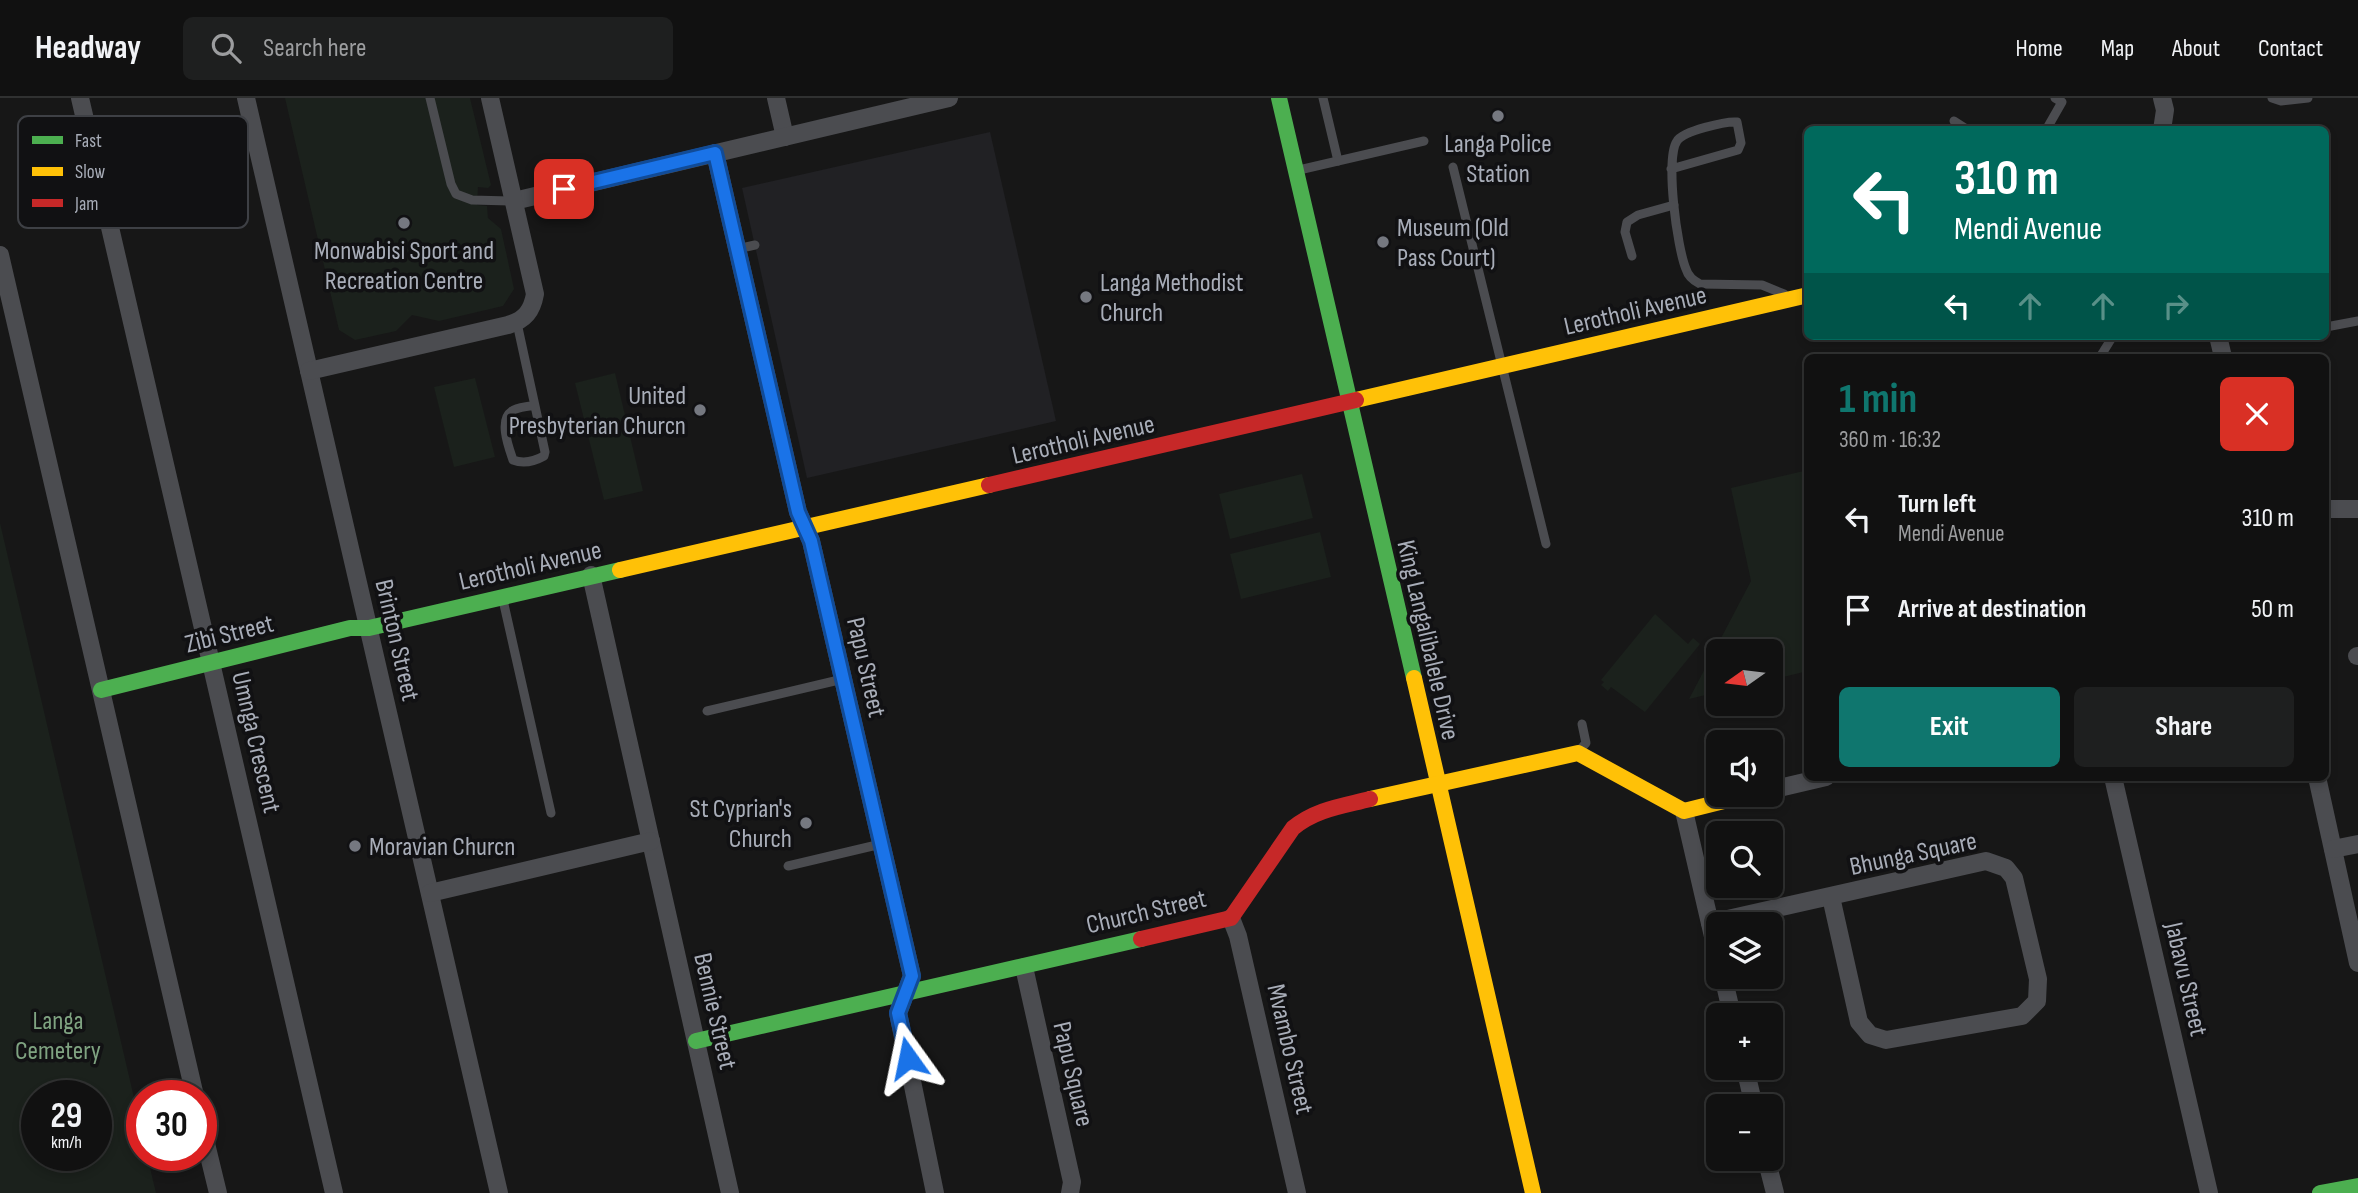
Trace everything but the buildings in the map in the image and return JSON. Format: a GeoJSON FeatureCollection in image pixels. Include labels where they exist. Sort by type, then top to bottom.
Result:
{"type":"FeatureCollection","features":[{"type":"Feature","properties":{"kind":"street","name":"Umnga Crescent"},"geometry":{"type":"LineString","coordinates":[[80,98],[84,116]]}},
{"type":"Feature","properties":{"kind":"street","name":"Brinton Street"},"geometry":{"type":"LineString","coordinates":[[246,98],[499,1193]]}},
{"type":"Feature","properties":{"kind":"street"},"geometry":{"type":"LineString","coordinates":[[309,371],[517,323],[530,312],[535,294],[490,98]]}},
{"type":"Feature","properties":{"kind":"street"},"geometry":{"type":"LineString","coordinates":[[776,98],[785,137]]}},
{"type":"Feature","properties":{"kind":"street"},"geometry":{"type":"LineString","coordinates":[[514,201],[949,98]]}},
{"type":"Feature","properties":{"kind":"street","name":"King Langalibalele Drive"},"geometry":{"type":"LineString","coordinates":[[1279,98],[1533,1193]]}},
{"type":"Feature","properties":{"kind":"street"},"geometry":{"type":"LineString","coordinates":[[2162,98],[2165,110],[2163,126]]}},
{"type":"Feature","properties":{"kind":"street","name":"Papu Street"},"geometry":{"type":"LineString","coordinates":[[715,153],[746,247],[798,512],[811,541],[912,976],[898,1013],[935,1193]]}},
{"type":"Feature","properties":{"kind":"street","name":"Umnga Crescent"},"geometry":{"type":"LineString","coordinates":[[110,228],[334,1193]]}},
{"type":"Feature","properties":{"kind":"street"},"geometry":{"type":"LineString","coordinates":[[0,256],[191,1080]]}},
{"type":"Feature","properties":{"kind":"street","name":"Lerotholi Avenue"},"geometry":{"type":"LineString","coordinates":[[369,628],[1801,296]]}},
{"type":"Feature","properties":{"kind":"street"},"geometry":{"type":"LineString","coordinates":[[2329,509],[2358,509]]}},
{"type":"Feature","properties":{"kind":"street","name":"Bennie Street"},"geometry":{"type":"LineString","coordinates":[[591,575],[730,1193]]}},
{"type":"Feature","properties":{"kind":"street","name":"Zibi Street"},"geometry":{"type":"LineString","coordinates":[[101,690],[350,628],[369,628]]}},
{"type":"Feature","properties":{"kind":"street"},"geometry":{"type":"LineString","coordinates":[[1578,753],[1684,811],[1706,806]]}},
{"type":"Feature","properties":{"kind":"street","name":"Church Street"},"geometry":{"type":"LineString","coordinates":[[696,1041],[1231,918],[1293,828],[1305,818],[1320,811],[1436,783],[1578,753]]}},
{"type":"Feature","properties":{"kind":"street"},"geometry":{"type":"LineString","coordinates":[[1783,787],[1809,781]]}},
{"type":"Feature","properties":{"kind":"street","name":"Jabavu Street"},"geometry":{"type":"LineString","coordinates":[[2114,781],[2209,1193]]}},
{"type":"Feature","properties":{"kind":"street"},"geometry":{"type":"LineString","coordinates":[[2318,781],[2358,963]]}},
{"type":"Feature","properties":{"kind":"street"},"geometry":{"type":"LineString","coordinates":[[1684,811],[1707,912]]}},
{"type":"Feature","properties":{"kind":"street"},"geometry":{"type":"LineString","coordinates":[[430,893],[651,841]]}},
{"type":"Feature","properties":{"kind":"street"},"geometry":{"type":"LineString","coordinates":[[2333,849],[2358,844]]}},
{"type":"Feature","properties":{"kind":"street","name":"Bhunga Square"},"geometry":{"type":"LineString","coordinates":[[1761,912],[1986,861],[2006,868],[2014,878],[2038,979],[2037,1001],[2022,1016],[1885,1040],[1870,1035],[1859,1022],[1831,897]]}},
{"type":"Feature","properties":{"kind":"street","name":"Mvambo Street"},"geometry":{"type":"LineString","coordinates":[[1231,918],[1238,936],[1297,1193]]}},
{"type":"Feature","properties":{"kind":"street","name":"Papu Square"},"geometry":{"type":"LineString","coordinates":[[1024,967],[1072,1182],[1070,1193]]}},
{"type":"Feature","properties":{"kind":"street"},"geometry":{"type":"LineString","coordinates":[[213,1171],[218,1193]]}},
{"type":"Feature","properties":{"kind":"street"},"geometry":{"type":"LineString","coordinates":[[1769,1171],[1775,1193]]}},
{"type":"Feature","properties":{"kind":"street"},"geometry":{"type":"LineString","coordinates":[[2320,1193],[2358,1186]]}},
{"type":"Feature","properties":{"kind":"lane"},"geometry":{"type":"LineString","coordinates":[[430,98],[451,184],[456,194],[472,200],[514,201]]}},
{"type":"Feature","properties":{"kind":"lane"},"geometry":{"type":"LineString","coordinates":[[1323,98],[1338,161]]}},
{"type":"Feature","properties":{"kind":"lane"},"geometry":{"type":"LineString","coordinates":[[2048,126],[2062,102],[2055,98]]}},
{"type":"Feature","properties":{"kind":"lane"},"geometry":{"type":"LineString","coordinates":[[2272,98],[2281,101],[2308,98]]}},
{"type":"Feature","properties":{"kind":"lane"},"geometry":{"type":"LineString","coordinates":[[1954,121],[1962,126]]}},
{"type":"Feature","properties":{"kind":"lane"},"geometry":{"type":"LineString","coordinates":[[1671,169],[1738,150],[1741,144],[1737,122],[1689,133],[1679,138],[1675,144],[1671,169],[1674,205],[1686,270],[1693,280],[1700,284],[1762,285],[1801,296]]}},
{"type":"Feature","properties":{"kind":"lane"},"geometry":{"type":"LineString","coordinates":[[1295,171],[1424,141]]}},
{"type":"Feature","properties":{"kind":"lane"},"geometry":{"type":"LineString","coordinates":[[1453,167],[1545,544]]}},
{"type":"Feature","properties":{"kind":"lane"},"geometry":{"type":"LineString","coordinates":[[1632,256],[1625,232],[1627,222],[1638,215],[1674,205]]}},
{"type":"Feature","properties":{"kind":"lane"},"geometry":{"type":"LineString","coordinates":[[2329,326],[2358,321]]}},
{"type":"Feature","properties":{"kind":"lane"},"geometry":{"type":"LineString","coordinates":[[517,323],[534,405],[544,456],[520,463],[513,460],[510,453],[505,425],[512,411],[534,405]]}},
{"type":"Feature","properties":{"kind":"lane"},"geometry":{"type":"LineString","coordinates":[[502,596],[551,813]]}},
{"type":"Feature","properties":{"kind":"lane"},"geometry":{"type":"LineString","coordinates":[[707,711],[843,679]]}},
{"type":"Feature","properties":{"kind":"lane"},"geometry":{"type":"LineString","coordinates":[[1578,753],[1586,743],[1582,724]]}},
{"type":"Feature","properties":{"kind":"lane"},"geometry":{"type":"LineString","coordinates":[[788,866],[881,844]]}},
{"type":"Feature","properties":{"kind":"shaded area"},"geometry":{"type":"Polygon","coordinates":[[[990,132],[1056,421],[807,478],[742,188],[990,132]]]}},
{"type":"Feature","properties":{"kind":"green space","name":"Monwabisi Sport and Recreation Centre"},"geometry":{"type":"Polygon","coordinates":[[[285,98],[470,98],[491,185],[488,188],[478,187],[477,205],[487,206],[488,218],[501,229],[514,289],[503,306],[439,321],[412,315],[396,331],[355,340],[339,330],[285,98]]]}},
{"type":"Feature","properties":{"kind":"green space"},"geometry":{"type":"Polygon","coordinates":[[[615,373],[643,491],[604,500],[575,383],[615,373]]]}},
{"type":"Feature","properties":{"kind":"green space"},"geometry":{"type":"Polygon","coordinates":[[[475,378],[495,457],[454,467],[434,387],[475,378]]]}},
{"type":"Feature","properties":{"kind":"green space"},"geometry":{"type":"Polygon","coordinates":[[[1804,471],[1804,672],[1783,677],[1783,639],[1721,639],[1751,581],[1731,488],[1804,471]]]}},
{"type":"Feature","properties":{"kind":"green space"},"geometry":{"type":"Polygon","coordinates":[[[1302,474],[1313,518],[1230,539],[1219,494],[1302,474]]]}},
{"type":"Feature","properties":{"kind":"green space","name":"Langa Cemetery"},"geometry":{"type":"Polygon","coordinates":[[[0,523],[130,1080],[126,1080],[126,1171],[151,1171],[156,1193],[0,1193],[0,523]]]}},
{"type":"Feature","properties":{"kind":"green space"},"geometry":{"type":"Polygon","coordinates":[[[1320,532],[1331,577],[1241,599],[1230,554],[1320,532]]]}},
{"type":"Feature","properties":{"kind":"green space"},"geometry":{"type":"Polygon","coordinates":[[[1655,614],[1688,644],[1693,638],[1700,644],[1645,712],[1611,687],[1608,691],[1601,685],[1604,682],[1601,680],[1655,614]]]}},
{"type":"Feature","properties":{"kind":"green space"},"geometry":{"type":"Polygon","coordinates":[[[1706,667],[1706,695],[1689,699],[1706,667]]]}},
{"type":"Feature","properties":{"kind":"traffic: fast"},"geometry":{"type":"LineString","coordinates":[[1279,98],[1414,678]]}},
{"type":"Feature","properties":{"kind":"traffic: fast"},"geometry":{"type":"LineString","coordinates":[[101,690],[350,628],[369,628],[620,570]]}},
{"type":"Feature","properties":{"kind":"traffic: fast"},"geometry":{"type":"LineString","coordinates":[[696,1041],[1141,939]]}},
{"type":"Feature","properties":{"kind":"traffic: fast"},"geometry":{"type":"LineString","coordinates":[[2320,1193],[2358,1186]]}},
{"type":"Feature","properties":{"kind":"traffic: slow"},"geometry":{"type":"LineString","coordinates":[[1356,400],[1804,296]]}},
{"type":"Feature","properties":{"kind":"traffic: slow"},"geometry":{"type":"LineString","coordinates":[[620,570],[989,485]]}},
{"type":"Feature","properties":{"kind":"traffic: slow"},"geometry":{"type":"LineString","coordinates":[[1414,678],[1533,1193]]}},
{"type":"Feature","properties":{"kind":"traffic: slow"},"geometry":{"type":"LineString","coordinates":[[1370,799],[1578,753],[1684,811],[1706,806]]}},
{"type":"Feature","properties":{"kind":"traffic: jam"},"geometry":{"type":"LineString","coordinates":[[989,485],[1356,400]]}},
{"type":"Feature","properties":{"kind":"traffic: jam"},"geometry":{"type":"LineString","coordinates":[[1141,939],[1231,918],[1293,828],[1320,812],[1370,799]]}},
{"type":"Feature","properties":{"kind":"place","name":"Langa Police Station"},"geometry":{"type":"Point","coordinates":[1498,116]}},
{"type":"Feature","properties":{"kind":"place","name":"Monwabisi Sport and Recreation Centre"},"geometry":{"type":"Point","coordinates":[404,223]}},
{"type":"Feature","properties":{"kind":"place","name":"Museum (Old Pass Court)"},"geometry":{"type":"Point","coordinates":[1383,242]}},
{"type":"Feature","properties":{"kind":"place","name":"Langa Methodist Church"},"geometry":{"type":"Point","coordinates":[1086,297]}},
{"type":"Feature","properties":{"kind":"place","name":"United Presbyterian Churcn"},"geometry":{"type":"Point","coordinates":[700,410]}},
{"type":"Feature","properties":{"kind":"place","name":"St Cyprian's Church"},"geometry":{"type":"Point","coordinates":[806,823]}},
{"type":"Feature","properties":{"kind":"place","name":"Moravian Churcn"},"geometry":{"type":"Point","coordinates":[355,846]}},
{"type":"Feature","properties":{"kind":"route"},"geometry":{"type":"LineString","coordinates":[[564,189],[715,153],[798,512],[811,541],[912,976],[898,1013],[908,1058]]}}]}
